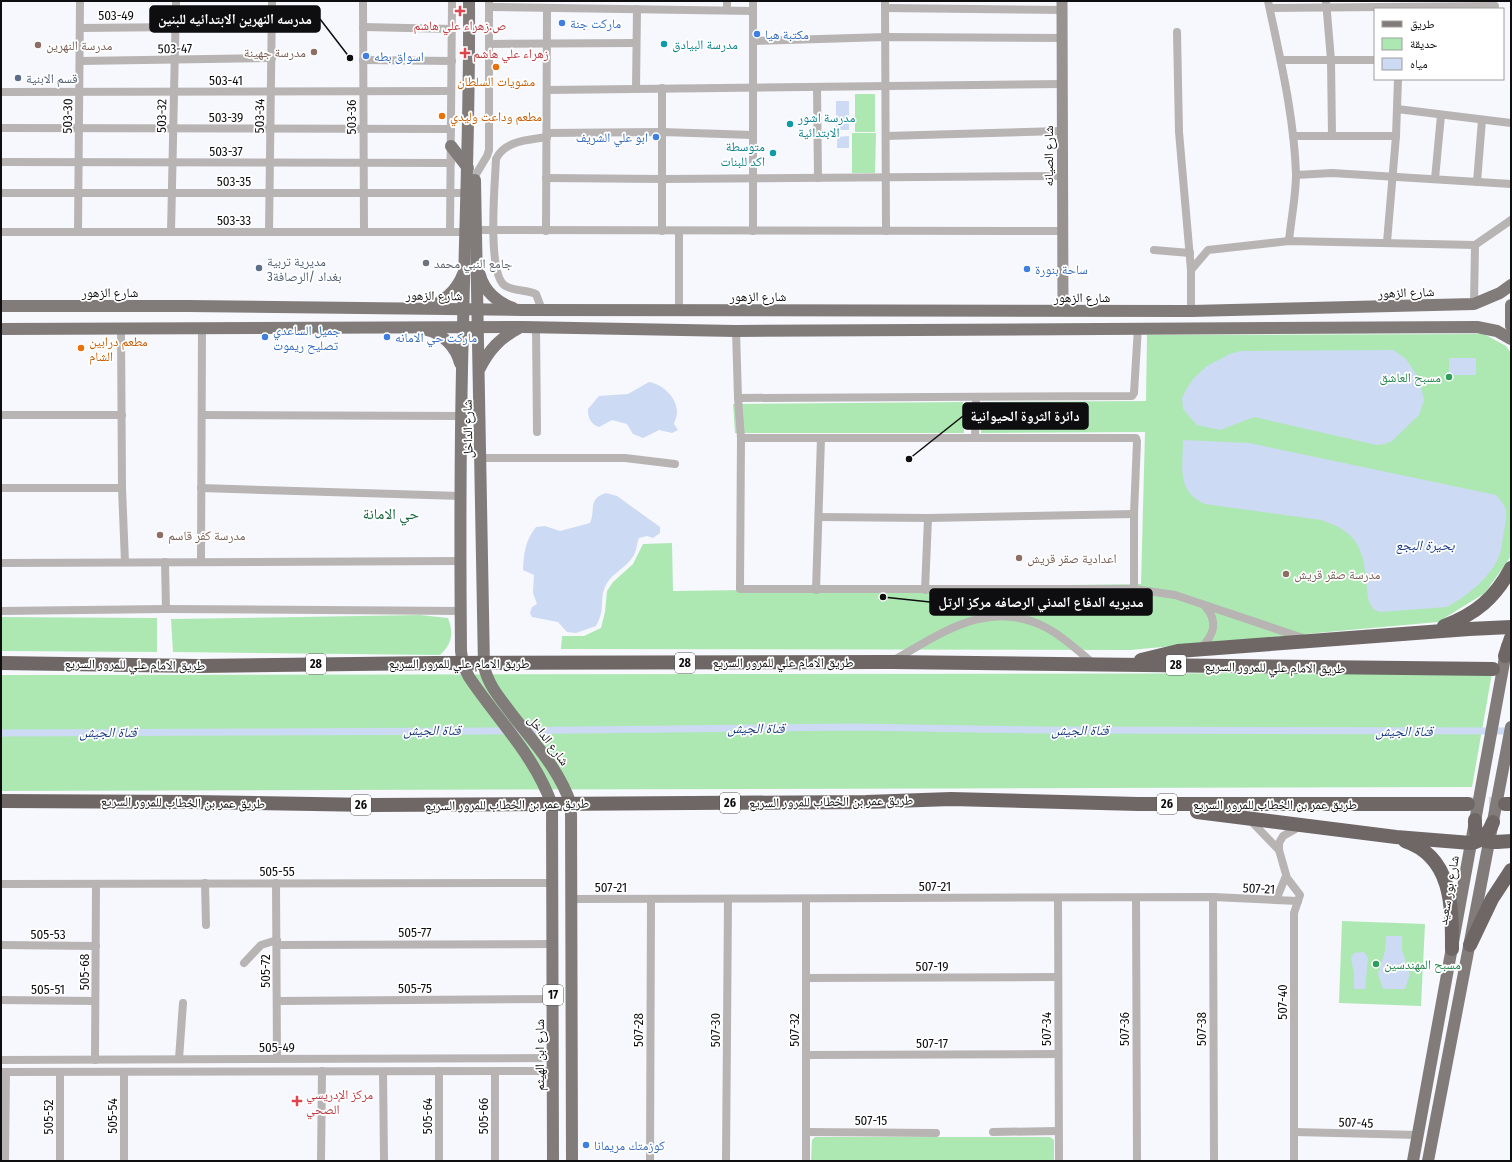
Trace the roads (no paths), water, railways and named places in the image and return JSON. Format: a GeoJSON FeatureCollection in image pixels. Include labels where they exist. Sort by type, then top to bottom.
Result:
{"type":"FeatureCollection","features":[{"type":"Feature","properties":{"kind":"highway"},"geometry":{"type":"LineString","coordinates":[[1425,632],[1461,620],[1475,612],[1497,590],[1511,568]]}},
{"type":"Feature","properties":{"kind":"highway"},"geometry":{"type":"LineString","coordinates":[[1125,665],[1172,652],[1425,632],[1510,630],[1505,656]]}},
{"type":"Feature","properties":{"kind":"highway","name":"طريق الامام علي للمرور السريع"},"geometry":{"type":"LineString","coordinates":[[1,663],[198,666],[435,663],[892,662],[1493,669]]}},
{"type":"Feature","properties":{"kind":"highway","name":"طريق عمر بن الخطاب للمرور السريع"},"geometry":{"type":"LineString","coordinates":[[1,801],[372,805],[866,802],[951,799],[1138,804],[1468,804]]}},
{"type":"Feature","properties":{"kind":"highway"},"geometry":{"type":"LineString","coordinates":[[1138,804],[1396,837],[1482,836],[1511,841]]}},
{"type":"Feature","properties":{"kind":"highway"},"geometry":{"type":"LineString","coordinates":[[1475,820],[1482,836]]}},
{"type":"Feature","properties":{"kind":"highway"},"geometry":{"type":"LineString","coordinates":[[1396,837],[1421,849],[1433,860],[1441,871],[1450,892],[1452,909],[1452,949]]}},
{"type":"Feature","properties":{"kind":"highway"},"geometry":{"type":"LineString","coordinates":[[1470,946],[1492,899],[1511,870]]}},
{"type":"Feature","properties":{"kind":"main road","name":"شارع الداخل"},"geometry":{"type":"LineString","coordinates":[[469,1],[472,172],[467,193],[477,267],[479,310],[484,666],[491,686],[563,784],[571,805],[571,899]]}},
{"type":"Feature","properties":{"kind":"main road","name":"شارع الداخل"},"geometry":{"type":"LineString","coordinates":[[477,1],[471,231],[465,267],[463,310],[460,561],[461,638],[463,665],[469,677],[535,767],[547,790],[552,805],[552,828]]}},
{"type":"Feature","properties":{"kind":"main road"},"geometry":{"type":"LineString","coordinates":[[451,146],[472,172]]}},
{"type":"Feature","properties":{"kind":"main road"},"geometry":{"type":"LineString","coordinates":[[420,309],[440,302],[449,295],[456,287],[465,267]]}},
{"type":"Feature","properties":{"kind":"main road"},"geometry":{"type":"LineString","coordinates":[[477,267],[480,278],[493,296],[512,308],[522,310]]}},
{"type":"Feature","properties":{"kind":"main road","name":"شارع الزهور"},"geometry":{"type":"LineString","coordinates":[[1,306],[188,306],[463,310],[1191,311],[1474,304],[1500,293],[1511,285]]}},
{"type":"Feature","properties":{"kind":"main road"},"geometry":{"type":"LineString","coordinates":[[1511,306],[1511,326]]}},
{"type":"Feature","properties":{"kind":"main road"},"geometry":{"type":"LineString","coordinates":[[1138,327],[1139,311]]}},
{"type":"Feature","properties":{"kind":"main road"},"geometry":{"type":"LineString","coordinates":[[480,370],[486,356],[496,344],[508,334],[522,327]]}},
{"type":"Feature","properties":{"kind":"main road"},"geometry":{"type":"LineString","coordinates":[[1,330],[522,327],[736,330],[1138,327],[1477,327],[1497,331],[1511,339]]}},
{"type":"Feature","properties":{"kind":"main road"},"geometry":{"type":"LineString","coordinates":[[420,328],[432,331],[443,337],[452,346],[459,357],[462,369]]}},
{"type":"Feature","properties":{"kind":"main road"},"geometry":{"type":"LineString","coordinates":[[462,395],[480,394]]}},
{"type":"Feature","properties":{"kind":"main road"},"geometry":{"type":"LineString","coordinates":[[1475,820],[1505,656]]}},
{"type":"Feature","properties":{"kind":"main road","name":"شارع بور سعيد"},"geometry":{"type":"LineString","coordinates":[[1413,1161],[1452,949],[1511,727]]}},
{"type":"Feature","properties":{"kind":"main road","name":"شارع ابن الهيثم"},"geometry":{"type":"LineString","coordinates":[[552,828],[553,1161]]}},
{"type":"Feature","properties":{"kind":"main road","name":"شارع بور سعيد"},"geometry":{"type":"LineString","coordinates":[[1428,1161],[1470,946],[1482,836]]}},
{"type":"Feature","properties":{"kind":"main road","name":"17"},"geometry":{"type":"LineString","coordinates":[[571,899],[572,1161]]}},
{"type":"Feature","properties":{"kind":"main road"},"geometry":{"type":"LineString","coordinates":[[553,927],[571,926]]}},
{"type":"Feature","properties":{"kind":"street","name":"503-30"},"geometry":{"type":"LineString","coordinates":[[78,232],[80,1]]}},
{"type":"Feature","properties":{"kind":"street","name":"503-32"},"geometry":{"type":"LineString","coordinates":[[171,232],[176,1]]}},
{"type":"Feature","properties":{"kind":"street","name":"503-34"},"geometry":{"type":"LineString","coordinates":[[269,232],[272,1]]}},
{"type":"Feature","properties":{"kind":"street","name":"503-36"},"geometry":{"type":"LineString","coordinates":[[363,1],[364,232]]}},
{"type":"Feature","properties":{"kind":"street"},"geometry":{"type":"LineString","coordinates":[[450,232],[452,1]]}},
{"type":"Feature","properties":{"kind":"street"},"geometry":{"type":"LineString","coordinates":[[753,1],[753,231]]}},
{"type":"Feature","properties":{"kind":"street"},"geometry":{"type":"LineString","coordinates":[[487,156],[489,4],[536,4],[547,8],[597,5],[637,9],[727,5],[753,10]]}},
{"type":"Feature","properties":{"kind":"street"},"geometry":{"type":"LineString","coordinates":[[1289,241],[1296,175],[1291,118],[1282,60],[1269,4],[1495,6]]}},
{"type":"Feature","properties":{"kind":"street"},"geometry":{"type":"LineString","coordinates":[[1326,4],[1331,60],[1332,136]]}},
{"type":"Feature","properties":{"kind":"street"},"geometry":{"type":"LineString","coordinates":[[886,231],[885,5],[1063,6]]}},
{"type":"Feature","properties":{"kind":"street","name":"شارع الصيانه"},"geometry":{"type":"LineString","coordinates":[[1063,6],[1061,176],[1063,310]]}},
{"type":"Feature","properties":{"kind":"street"},"geometry":{"type":"LineString","coordinates":[[546,231],[547,8]]}},
{"type":"Feature","properties":{"kind":"street"},"geometry":{"type":"LineString","coordinates":[[636,89],[637,9]]}},
{"type":"Feature","properties":{"kind":"street","name":"503-49"},"geometry":{"type":"LineString","coordinates":[[80,28],[272,26]]}},
{"type":"Feature","properties":{"kind":"street"},"geometry":{"type":"LineString","coordinates":[[363,27],[452,29]]}},
{"type":"Feature","properties":{"kind":"street"},"geometry":{"type":"LineString","coordinates":[[1177,32],[1179,132],[1190,253],[1191,311]]}},
{"type":"Feature","properties":{"kind":"street"},"geometry":{"type":"LineString","coordinates":[[753,41],[886,37],[1063,38]]}},
{"type":"Feature","properties":{"kind":"street"},"geometry":{"type":"LineString","coordinates":[[489,44],[636,43]]}},
{"type":"Feature","properties":{"kind":"street","name":"503-47"},"geometry":{"type":"LineString","coordinates":[[80,61],[272,58]]}},
{"type":"Feature","properties":{"kind":"street"},"geometry":{"type":"LineString","coordinates":[[363,60],[452,60]]}},
{"type":"Feature","properties":{"kind":"street"},"geometry":{"type":"LineString","coordinates":[[1282,60],[1374,60]]}},
{"type":"Feature","properties":{"kind":"street"},"geometry":{"type":"LineString","coordinates":[[1387,242],[1391,177],[1396,136],[1398,80]]}},
{"type":"Feature","properties":{"kind":"street"},"geometry":{"type":"LineString","coordinates":[[547,90],[1063,84]]}},
{"type":"Feature","properties":{"kind":"street"},"geometry":{"type":"LineString","coordinates":[[817,87],[818,178]]}},
{"type":"Feature","properties":{"kind":"street"},"geometry":{"type":"LineString","coordinates":[[662,88],[662,231]]}},
{"type":"Feature","properties":{"kind":"street","name":"503-41"},"geometry":{"type":"LineString","coordinates":[[1,92],[451,91]]}},
{"type":"Feature","properties":{"kind":"street"},"geometry":{"type":"LineString","coordinates":[[1397,109],[1511,123]]}},
{"type":"Feature","properties":{"kind":"street"},"geometry":{"type":"LineString","coordinates":[[1435,179],[1441,115]]}},
{"type":"Feature","properties":{"kind":"street"},"geometry":{"type":"LineString","coordinates":[[1477,182],[1482,120]]}},
{"type":"Feature","properties":{"kind":"street","name":"503-39"},"geometry":{"type":"LineString","coordinates":[[1,128],[451,129]]}},
{"type":"Feature","properties":{"kind":"street"},"geometry":{"type":"LineString","coordinates":[[886,136],[1062,131]]}},
{"type":"Feature","properties":{"kind":"street"},"geometry":{"type":"LineString","coordinates":[[542,310],[536,294],[529,291],[512,289],[504,285],[499,277],[495,265],[493,230],[496,159],[498,154],[506,147],[516,142],[546,135],[662,132],[753,134]]}},
{"type":"Feature","properties":{"kind":"street"},"geometry":{"type":"LineString","coordinates":[[1292,136],[1396,136]]}},
{"type":"Feature","properties":{"kind":"street"},"geometry":{"type":"LineString","coordinates":[[472,172],[487,156],[498,154]]}},
{"type":"Feature","properties":{"kind":"street","name":"503-37"},"geometry":{"type":"LineString","coordinates":[[1,162],[451,163]]}},
{"type":"Feature","properties":{"kind":"street"},"geometry":{"type":"LineString","coordinates":[[1296,175],[1332,173],[1511,184]]}},
{"type":"Feature","properties":{"kind":"street"},"geometry":{"type":"LineString","coordinates":[[546,178],[663,180],[1061,176]]}},
{"type":"Feature","properties":{"kind":"street","name":"503-35"},"geometry":{"type":"LineString","coordinates":[[1,193],[467,193]]}},
{"type":"Feature","properties":{"kind":"street"},"geometry":{"type":"LineString","coordinates":[[1191,270],[1208,250],[1289,241],[1475,245],[1511,220]]}},
{"type":"Feature","properties":{"kind":"street","name":"503-33"},"geometry":{"type":"LineString","coordinates":[[1,232],[450,232],[493,230],[1063,231]]}},
{"type":"Feature","properties":{"kind":"street"},"geometry":{"type":"LineString","coordinates":[[678,310],[679,231]]}},
{"type":"Feature","properties":{"kind":"street"},"geometry":{"type":"LineString","coordinates":[[1474,304],[1475,245]]}},
{"type":"Feature","properties":{"kind":"street"},"geometry":{"type":"LineString","coordinates":[[1154,250],[1190,253]]}},
{"type":"Feature","properties":{"kind":"street"},"geometry":{"type":"LineString","coordinates":[[536,327],[537,432]]}},
{"type":"Feature","properties":{"kind":"street"},"geometry":{"type":"LineString","coordinates":[[738,398],[1132,396],[1134,393],[1138,327]]}},
{"type":"Feature","properties":{"kind":"street"},"geometry":{"type":"LineString","coordinates":[[121,329],[122,488],[125,562]]}},
{"type":"Feature","properties":{"kind":"street"},"geometry":{"type":"LineString","coordinates":[[201,561],[202,329]]}},
{"type":"Feature","properties":{"kind":"street"},"geometry":{"type":"LineString","coordinates":[[736,330],[741,438],[740,589],[1134,589],[1175,595],[1312,641]]}},
{"type":"Feature","properties":{"kind":"street"},"geometry":{"type":"LineString","coordinates":[[975,438],[976,397]]}},
{"type":"Feature","properties":{"kind":"street"},"geometry":{"type":"LineString","coordinates":[[1,416],[122,415]]}},
{"type":"Feature","properties":{"kind":"street"},"geometry":{"type":"LineString","coordinates":[[202,415],[462,416]]}},
{"type":"Feature","properties":{"kind":"street"},"geometry":{"type":"LineString","coordinates":[[741,438],[1136,438],[1134,589]]}},
{"type":"Feature","properties":{"kind":"street"},"geometry":{"type":"LineString","coordinates":[[816,590],[821,438]]}},
{"type":"Feature","properties":{"kind":"street"},"geometry":{"type":"LineString","coordinates":[[481,458],[625,458],[676,464]]}},
{"type":"Feature","properties":{"kind":"street"},"geometry":{"type":"LineString","coordinates":[[1,488],[122,488]]}},
{"type":"Feature","properties":{"kind":"street"},"geometry":{"type":"LineString","coordinates":[[202,488],[461,496]]}},
{"type":"Feature","properties":{"kind":"street"},"geometry":{"type":"LineString","coordinates":[[819,517],[928,518],[1134,514]]}},
{"type":"Feature","properties":{"kind":"street"},"geometry":{"type":"LineString","coordinates":[[926,590],[928,518]]}},
{"type":"Feature","properties":{"kind":"street"},"geometry":{"type":"LineString","coordinates":[[1,563],[460,561]]}},
{"type":"Feature","properties":{"kind":"street"},"geometry":{"type":"LineString","coordinates":[[165,562],[166,609]]}},
{"type":"Feature","properties":{"kind":"street"},"geometry":{"type":"LineString","coordinates":[[1199,650],[1210,637],[1214,624],[1213,617],[1205,605]]}},
{"type":"Feature","properties":{"kind":"street"},"geometry":{"type":"LineString","coordinates":[[1,611],[166,609],[461,611]]}},
{"type":"Feature","properties":{"kind":"street"},"geometry":{"type":"LineString","coordinates":[[892,662],[961,623],[975,619],[1003,616],[1017,618],[1044,627],[1057,634],[1094,664]]}},
{"type":"Feature","properties":{"kind":"street","name":"507-40"},"geometry":{"type":"LineString","coordinates":[[1248,818],[1279,850],[1286,876],[1299,892],[1300,897],[1294,913],[1294,1161]]}},
{"type":"Feature","properties":{"kind":"street"},"geometry":{"type":"LineString","coordinates":[[1279,850],[1280,842],[1283,836],[1304,825]]}},
{"type":"Feature","properties":{"kind":"street"},"geometry":{"type":"LineString","coordinates":[[1276,900],[1286,876]]}},
{"type":"Feature","properties":{"kind":"street"},"geometry":{"type":"LineString","coordinates":[[205,883],[206,925]]}},
{"type":"Feature","properties":{"kind":"street","name":"505-72"},"geometry":{"type":"LineString","coordinates":[[276,883],[277,1059]]}},
{"type":"Feature","properties":{"kind":"street","name":"505-55"},"geometry":{"type":"LineString","coordinates":[[1,884],[553,883]]}},
{"type":"Feature","properties":{"kind":"street","name":"505-68"},"geometry":{"type":"LineString","coordinates":[[95,1060],[96,884]]}},
{"type":"Feature","properties":{"kind":"street","name":"507-21"},"geometry":{"type":"LineString","coordinates":[[571,899],[650,900],[1213,897],[1298,902]]}},
{"type":"Feature","properties":{"kind":"street","name":"507-38"},"geometry":{"type":"LineString","coordinates":[[1213,897],[1214,1161]]}},
{"type":"Feature","properties":{"kind":"street","name":"507-34"},"geometry":{"type":"LineString","coordinates":[[1058,898],[1059,1161]]}},
{"type":"Feature","properties":{"kind":"street","name":"507-36"},"geometry":{"type":"LineString","coordinates":[[1136,898],[1137,1161]]}},
{"type":"Feature","properties":{"kind":"street","name":"507-30"},"geometry":{"type":"LineString","coordinates":[[726,1161],[728,899]]}},
{"type":"Feature","properties":{"kind":"street","name":"507-32"},"geometry":{"type":"LineString","coordinates":[[806,899],[806,1161]]}},
{"type":"Feature","properties":{"kind":"street","name":"507-28"},"geometry":{"type":"LineString","coordinates":[[650,900],[650,1161]]}},
{"type":"Feature","properties":{"kind":"street"},"geometry":{"type":"LineString","coordinates":[[244,963],[261,945],[277,943]]}},
{"type":"Feature","properties":{"kind":"street","name":"505-77"},"geometry":{"type":"LineString","coordinates":[[277,943],[553,944]]}},
{"type":"Feature","properties":{"kind":"street","name":"505-53"},"geometry":{"type":"LineString","coordinates":[[1,945],[96,946]]}},
{"type":"Feature","properties":{"kind":"street","name":"507-19"},"geometry":{"type":"LineString","coordinates":[[806,978],[1058,977]]}},
{"type":"Feature","properties":{"kind":"street","name":"505-51"},"geometry":{"type":"LineString","coordinates":[[1,1000],[96,1001]]}},
{"type":"Feature","properties":{"kind":"street","name":"505-75"},"geometry":{"type":"LineString","coordinates":[[277,1001],[553,1000]]}},
{"type":"Feature","properties":{"kind":"street"},"geometry":{"type":"LineString","coordinates":[[179,1059],[183,1002]]}},
{"type":"Feature","properties":{"kind":"street","name":"507-17"},"geometry":{"type":"LineString","coordinates":[[806,1055],[1058,1054]]}},
{"type":"Feature","properties":{"kind":"street","name":"505-49"},"geometry":{"type":"LineString","coordinates":[[1,1060],[553,1058]]}},
{"type":"Feature","properties":{"kind":"street"},"geometry":{"type":"LineString","coordinates":[[77,1059],[78,1072]]}},
{"type":"Feature","properties":{"kind":"street"},"geometry":{"type":"LineString","coordinates":[[321,1161],[322,1071]]}},
{"type":"Feature","properties":{"kind":"street","name":"505-64"},"geometry":{"type":"LineString","coordinates":[[439,1071],[439,1161]]}},
{"type":"Feature","properties":{"kind":"street","name":"505-66"},"geometry":{"type":"LineString","coordinates":[[495,1071],[495,1161]]}},
{"type":"Feature","properties":{"kind":"street","name":"505-49"},"geometry":{"type":"LineString","coordinates":[[3,1072],[553,1071]]}},
{"type":"Feature","properties":{"kind":"street"},"geometry":{"type":"LineString","coordinates":[[3,1072],[5,1161]]}},
{"type":"Feature","properties":{"kind":"street","name":"505-54"},"geometry":{"type":"LineString","coordinates":[[124,1072],[124,1161]]}},
{"type":"Feature","properties":{"kind":"street"},"geometry":{"type":"LineString","coordinates":[[383,1072],[384,1161]]}},
{"type":"Feature","properties":{"kind":"street","name":"505-52"},"geometry":{"type":"LineString","coordinates":[[60,1073],[60,1161]]}},
{"type":"Feature","properties":{"kind":"street"},"geometry":{"type":"LineString","coordinates":[[993,1132],[1058,1131]]}},
{"type":"Feature","properties":{"kind":"street","name":"507-15"},"geometry":{"type":"LineString","coordinates":[[806,1132],[936,1133]]}},
{"type":"Feature","properties":{"kind":"street","name":"507-45"},"geometry":{"type":"LineString","coordinates":[[1294,1132],[1418,1136]]}},
{"type":"Feature","properties":{"kind":"water"},"geometry":{"type":"Polygon","coordinates":[[[836,101],[849,101],[849,130],[836,130],[836,101]]]}},
{"type":"Feature","properties":{"kind":"water"},"geometry":{"type":"Polygon","coordinates":[[[849,136],[849,148],[837,148],[837,137],[849,136]]]}},
{"type":"Feature","properties":{"kind":"water"},"geometry":{"type":"Polygon","coordinates":[[[1393,350],[1406,359],[1419,379],[1424,400],[1419,415],[1392,441],[1385,444],[1377,445],[1254,417],[1220,430],[1197,425],[1183,409],[1182,398],[1194,378],[1207,366],[1230,354],[1240,351],[1393,350]]]}},
{"type":"Feature","properties":{"kind":"water"},"geometry":{"type":"Polygon","coordinates":[[[1449,358],[1476,358],[1476,375],[1449,375],[1449,358]]]}},
{"type":"Feature","properties":{"kind":"water"},"geometry":{"type":"Polygon","coordinates":[[[649,382],[664,388],[672,396],[677,412],[674,424],[678,430],[672,433],[659,430],[643,438],[633,434],[627,424],[612,420],[599,427],[592,422],[588,415],[588,409],[599,396],[628,394],[649,382]]]}},
{"type":"Feature","properties":{"kind":"water","name":"بحيرة البجع"},"geometry":{"type":"Polygon","coordinates":[[[1183,440],[1249,443],[1496,495],[1503,504],[1506,512],[1506,520],[1499,556],[1494,566],[1483,580],[1462,598],[1447,607],[1380,612],[1373,609],[1369,602],[1364,562],[1355,541],[1347,533],[1336,526],[1321,520],[1205,504],[1196,499],[1189,492],[1183,477],[1183,440]]]}},
{"type":"Feature","properties":{"kind":"water"},"geometry":{"type":"Polygon","coordinates":[[[606,493],[617,496],[660,527],[660,533],[653,538],[647,536],[639,538],[632,558],[607,582],[602,596],[601,614],[596,626],[576,633],[567,632],[558,622],[532,617],[530,613],[532,607],[537,604],[533,593],[534,575],[523,570],[529,537],[536,527],[545,526],[560,531],[590,523],[593,505],[596,498],[606,493]]]}},
{"type":"Feature","properties":{"kind":"water"},"geometry":{"type":"Polygon","coordinates":[[[1386,936],[1402,936],[1402,950],[1410,974],[1405,989],[1383,989],[1378,974],[1385,951],[1386,936]]]}},
{"type":"Feature","properties":{"kind":"water"},"geometry":{"type":"Polygon","coordinates":[[[1364,952],[1368,958],[1365,989],[1354,989],[1354,974],[1351,958],[1354,953],[1364,952]]]}},
{"type":"Feature","properties":{"kind":"waterway","name":"قناة الجيش"},"geometry":{"type":"LineString","coordinates":[[1,733],[486,731],[855,727],[1040,730],[1511,731]]}},
{"type":"Feature","properties":{"kind":"tunnel"},"geometry":{"type":"LineString","coordinates":[[1468,804],[1505,804]]}},
{"type":"Feature","properties":{"kind":"place","name":"ص.زهراء علي هاشم"},"geometry":{"type":"Point","coordinates":[460,11]}},
{"type":"Feature","properties":{"kind":"place","name":"ماركت جنة"},"geometry":{"type":"Point","coordinates":[562,23]}},
{"type":"Feature","properties":{"kind":"place","name":"مكتبة هيا"},"geometry":{"type":"Point","coordinates":[757,34]}},
{"type":"Feature","properties":{"kind":"place","name":"مدرسة البيادق"},"geometry":{"type":"Point","coordinates":[664,44]}},
{"type":"Feature","properties":{"kind":"place","name":"مدرسة النهرين"},"geometry":{"type":"Point","coordinates":[38,45]}},
{"type":"Feature","properties":{"kind":"place","name":"مدرسة جهينة"},"geometry":{"type":"Point","coordinates":[314,52]}},
{"type":"Feature","properties":{"kind":"place","name":"زهراء علي هاشم"},"geometry":{"type":"Point","coordinates":[465,53]}},
{"type":"Feature","properties":{"kind":"place","name":"اسواق بطه"},"geometry":{"type":"Point","coordinates":[366,56]}},
{"type":"Feature","properties":{"kind":"place","name":"مدرسه النهرين الابتدائيه للبنين"},"geometry":{"type":"Point","coordinates":[350,58]}},
{"type":"Feature","properties":{"kind":"place","name":"مشويات السلطان"},"geometry":{"type":"Point","coordinates":[496,67]}},
{"type":"Feature","properties":{"kind":"place","name":"قسم الابنية"},"geometry":{"type":"Point","coordinates":[18,78]}},
{"type":"Feature","properties":{"kind":"place","name":"مطعم وداعت وليدي"},"geometry":{"type":"Point","coordinates":[442,116]}},
{"type":"Feature","properties":{"kind":"place","name":"مدرسة اشور الابتدائية"},"geometry":{"type":"Point","coordinates":[790,124]}},
{"type":"Feature","properties":{"kind":"place","name":"ابو علي الشريف"},"geometry":{"type":"Point","coordinates":[656,137]}},
{"type":"Feature","properties":{"kind":"place","name":"متوسطة اكد للبنات"},"geometry":{"type":"Point","coordinates":[773,153]}},
{"type":"Feature","properties":{"kind":"place","name":"جامع النبي محمد"},"geometry":{"type":"Point","coordinates":[426,263]}},
{"type":"Feature","properties":{"kind":"place","name":"مديرية تربية بغداد /الرصافة3"},"geometry":{"type":"Point","coordinates":[259,268]}},
{"type":"Feature","properties":{"kind":"place","name":"ساحة بنورة"},"geometry":{"type":"Point","coordinates":[1027,269]}},
{"type":"Feature","properties":{"kind":"place","name":"جميل الساعدي تصليح ريموت"},"geometry":{"type":"Point","coordinates":[265,337]}},
{"type":"Feature","properties":{"kind":"place","name":"ماركت حي الامانه"},"geometry":{"type":"Point","coordinates":[387,337]}},
{"type":"Feature","properties":{"kind":"place","name":"مطعم درابين الشام"},"geometry":{"type":"Point","coordinates":[81,348]}},
{"type":"Feature","properties":{"kind":"place","name":"مسبح العاشق"},"geometry":{"type":"Point","coordinates":[1449,377]}},
{"type":"Feature","properties":{"kind":"place","name":"دائرة الثروة الحيوانية"},"geometry":{"type":"Point","coordinates":[909,459]}},
{"type":"Feature","properties":{"kind":"place","name":"مدرسة كفر قاسم"},"geometry":{"type":"Point","coordinates":[160,535]}},
{"type":"Feature","properties":{"kind":"place","name":"اعدادية صقر قريش"},"geometry":{"type":"Point","coordinates":[1019,558]}},
{"type":"Feature","properties":{"kind":"place","name":"مدرسة صقر قريش"},"geometry":{"type":"Point","coordinates":[1286,574]}},
{"type":"Feature","properties":{"kind":"place","name":"مديريه الدفاع المدني الرصافه مركز الرتل"},"geometry":{"type":"Point","coordinates":[883,597]}},
{"type":"Feature","properties":{"kind":"place","name":"مسبح المهندسين"},"geometry":{"type":"Point","coordinates":[1376,964]}},
{"type":"Feature","properties":{"kind":"place","name":"مركز الإدريسي الصحي"},"geometry":{"type":"Point","coordinates":[297,1101]}},
{"type":"Feature","properties":{"kind":"place","name":"كوزمتك مريمانا"},"geometry":{"type":"Point","coordinates":[586,1145]}},
{"type":"Feature","properties":{"kind":"district","name":"حي الامانة"},"geometry":{"type":"Point","coordinates":[391,514]}}]}
